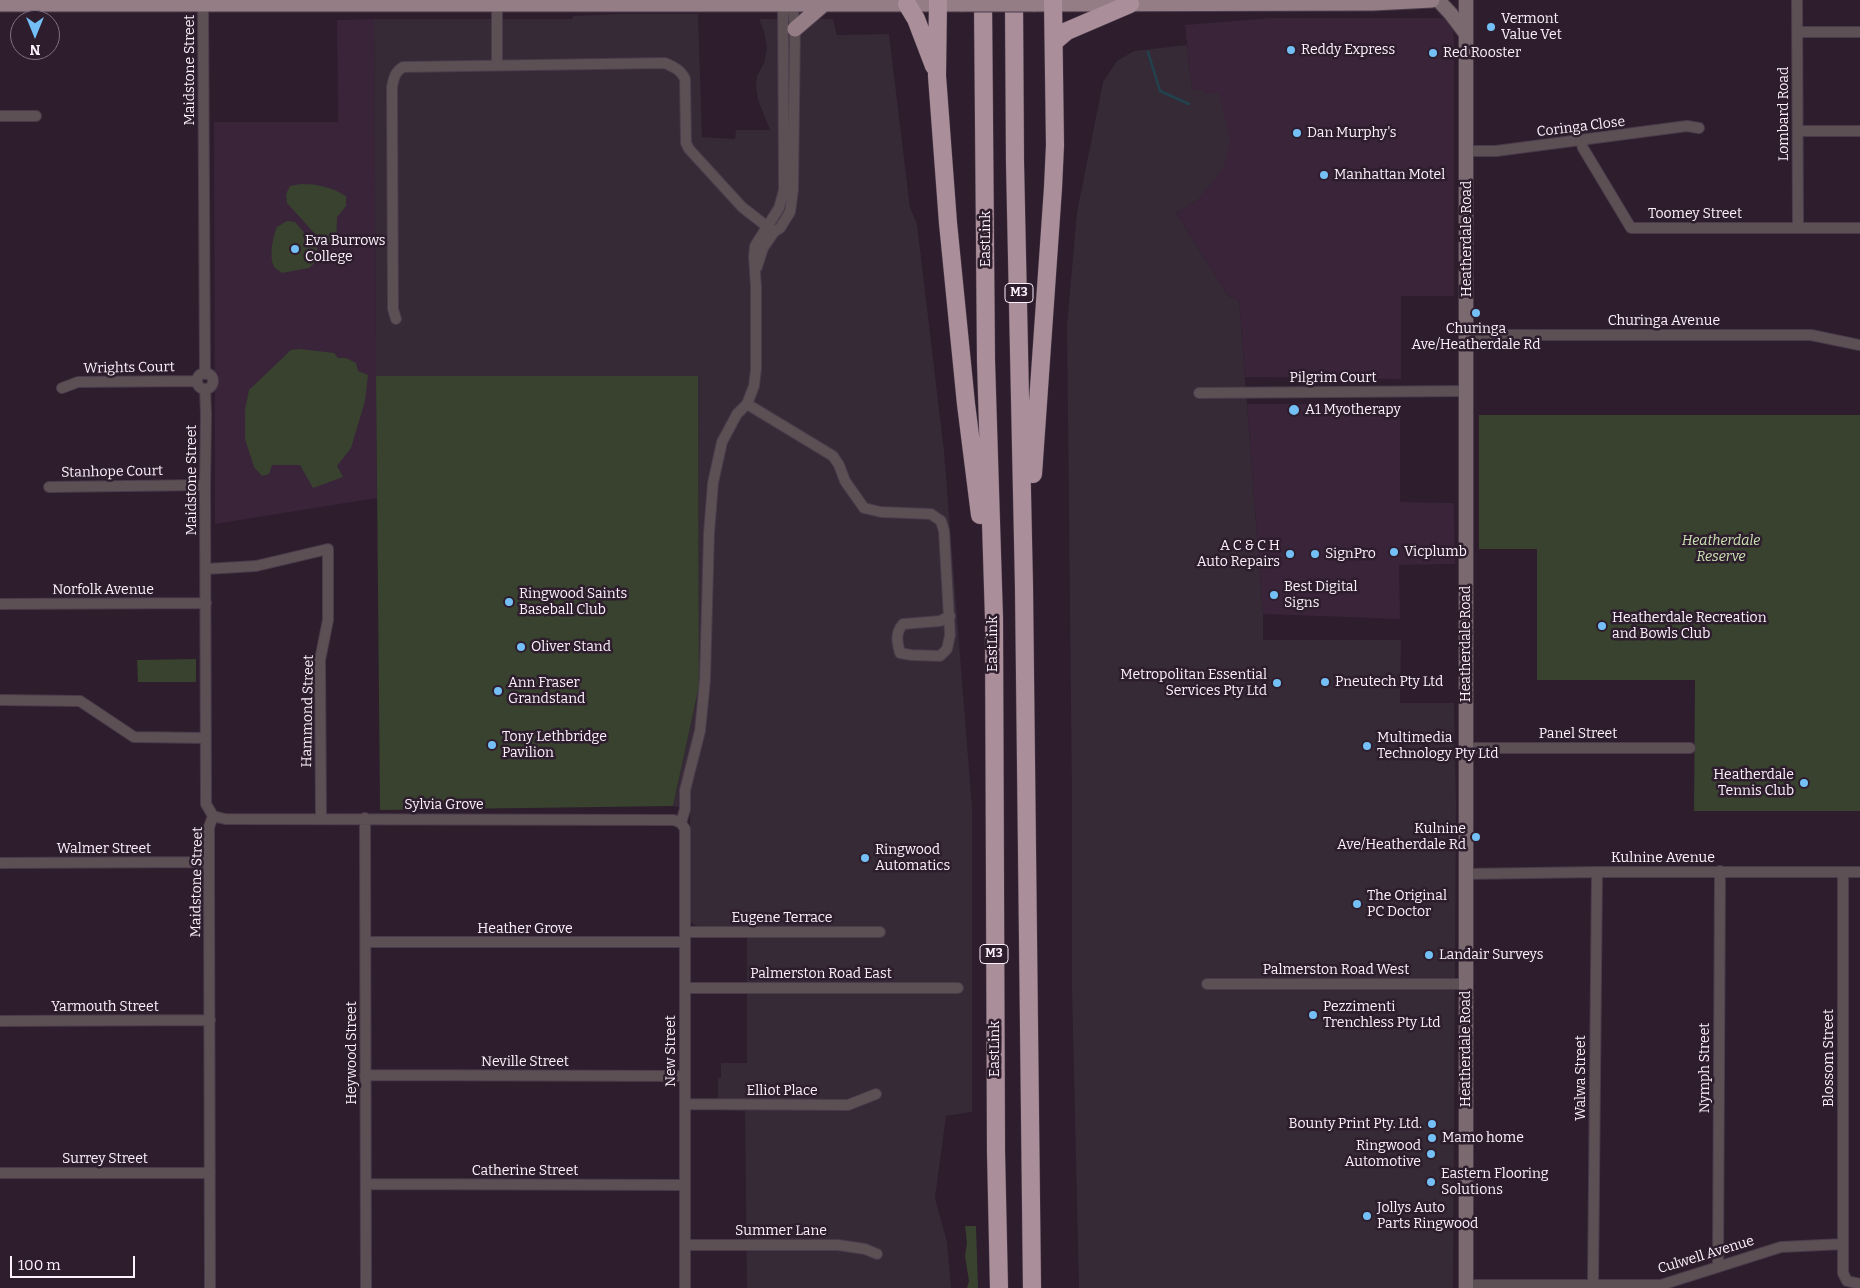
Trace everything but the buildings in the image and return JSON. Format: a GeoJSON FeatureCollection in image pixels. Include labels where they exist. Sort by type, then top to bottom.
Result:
{"type":"FeatureCollection","features":[{"type":"Feature","properties":{"kind":"highway","name":"EastLink"},"geometry":{"type":"LineString","coordinates":[[984,0],[986,360],[994,619],[995,1113],[999,1288]]}},
{"type":"Feature","properties":{"kind":"highway","name":"M3"},"geometry":{"type":"LineString","coordinates":[[1014,0],[1015,162],[1024,586],[1032,1288]]}},
{"type":"Feature","properties":{"kind":"highway"},"geometry":{"type":"LineString","coordinates":[[938,2],[938,76],[948,223],[964,384],[994,619]]}},
{"type":"Feature","properties":{"kind":"highway"},"geometry":{"type":"LineString","coordinates":[[1024,586],[1050,248],[1055,145],[1053,2]]}},
{"type":"Feature","properties":{"kind":"highway"},"geometry":{"type":"LineString","coordinates":[[907,4],[916,19],[938,76]]}},
{"type":"Feature","properties":{"kind":"highway"},"geometry":{"type":"LineString","coordinates":[[1054,42],[1067,30],[1130,4]]}},
{"type":"Feature","properties":{"kind":"highway"},"geometry":{"type":"LineString","coordinates":[[1031,1189],[1043,1288]]}},
{"type":"Feature","properties":{"kind":"main road"},"geometry":{"type":"LineString","coordinates":[[0,4],[788,2],[907,4],[938,2],[1034,4],[1053,2],[1130,4],[1373,3],[1432,0]]}},
{"type":"Feature","properties":{"kind":"main road"},"geometry":{"type":"LineString","coordinates":[[1438,0],[1466,34]]}},
{"type":"Feature","properties":{"kind":"main road","name":"Heatherdale Road"},"geometry":{"type":"LineString","coordinates":[[1466,0],[1466,1287]]}},
{"type":"Feature","properties":{"kind":"main road"},"geometry":{"type":"LineString","coordinates":[[795,29],[824,4]]}},
{"type":"Feature","properties":{"kind":"street","name":"Lombard Road"},"geometry":{"type":"LineString","coordinates":[[1797,0],[1798,228]]}},
{"type":"Feature","properties":{"kind":"street"},"geometry":{"type":"LineString","coordinates":[[396,319],[392,309],[392,140],[394,76],[397,70],[411,65],[665,63],[677,68],[685,79],[686,142],[689,149],[742,207],[771,229],[780,228],[790,212],[793,190],[795,29],[788,2]]}},
{"type":"Feature","properties":{"kind":"street"},"geometry":{"type":"LineString","coordinates":[[771,229],[784,190],[788,2]]}},
{"type":"Feature","properties":{"kind":"street","name":"Maidstone Street"},"geometry":{"type":"LineString","coordinates":[[210,1288],[209,827],[213,816],[206,804],[206,414],[205,389],[199,386],[201,377],[211,3]]}},
{"type":"Feature","properties":{"kind":"street"},"geometry":{"type":"LineString","coordinates":[[497,3],[497,64]]}},
{"type":"Feature","properties":{"kind":"street"},"geometry":{"type":"LineString","coordinates":[[1797,32],[1860,32]]}},
{"type":"Feature","properties":{"kind":"street"},"geometry":{"type":"LineString","coordinates":[[0,116],[36,116]]}},
{"type":"Feature","properties":{"kind":"street","name":"Coringa Close"},"geometry":{"type":"LineString","coordinates":[[1467,152],[1496,151],[1581,141],[1687,126],[1699,128]]}},
{"type":"Feature","properties":{"kind":"street"},"geometry":{"type":"LineString","coordinates":[[1798,132],[1860,131]]}},
{"type":"Feature","properties":{"kind":"street","name":"Toomey Street"},"geometry":{"type":"LineString","coordinates":[[1581,141],[1583,148],[1632,228],[1860,228]]}},
{"type":"Feature","properties":{"kind":"street","name":"New Street"},"geometry":{"type":"LineString","coordinates":[[685,1288],[685,829],[677,822],[685,809],[685,790],[700,731],[705,680],[709,541],[713,483],[722,442],[738,414],[747,404],[754,386],[756,368],[755,273],[771,229]]}},
{"type":"Feature","properties":{"kind":"street","name":"Churinga Avenue"},"geometry":{"type":"LineString","coordinates":[[1467,335],[1811,335],[1860,345]]}},
{"type":"Feature","properties":{"kind":"street","name":"Wrights Court"},"geometry":{"type":"LineString","coordinates":[[62,388],[78,382],[201,377]]}},
{"type":"Feature","properties":{"kind":"street","name":"Pilgrim Court"},"geometry":{"type":"LineString","coordinates":[[1199,393],[1467,391]]}},
{"type":"Feature","properties":{"kind":"street"},"geometry":{"type":"LineString","coordinates":[[747,404],[833,456],[839,465],[845,481],[864,508],[881,512],[931,514],[941,521],[944,531],[950,616],[950,635],[947,649],[940,656],[900,653],[897,635],[898,629],[902,624],[940,621],[950,616]]}},
{"type":"Feature","properties":{"kind":"street","name":"Stanhope Court"},"geometry":{"type":"LineString","coordinates":[[49,487],[205,485]]}},
{"type":"Feature","properties":{"kind":"street","name":"Hammond Street"},"geometry":{"type":"LineString","coordinates":[[206,569],[256,566],[328,549],[328,620],[320,660],[321,818]]}},
{"type":"Feature","properties":{"kind":"street","name":"Norfolk Avenue"},"geometry":{"type":"LineString","coordinates":[[0,604],[206,603]]}},
{"type":"Feature","properties":{"kind":"street"},"geometry":{"type":"LineString","coordinates":[[0,700],[80,701],[134,737],[206,738]]}},
{"type":"Feature","properties":{"kind":"street","name":"Panel Street"},"geometry":{"type":"LineString","coordinates":[[1466,748],[1690,748]]}},
{"type":"Feature","properties":{"kind":"street","name":"Sylvia Grove"},"geometry":{"type":"LineString","coordinates":[[213,816],[225,819],[365,818],[677,822]]}},
{"type":"Feature","properties":{"kind":"street","name":"Heywood Street"},"geometry":{"type":"LineString","coordinates":[[365,818],[366,1288]]}},
{"type":"Feature","properties":{"kind":"street","name":"Walmer Street"},"geometry":{"type":"LineString","coordinates":[[0,863],[209,862]]}},
{"type":"Feature","properties":{"kind":"street","name":"Kulnine Avenue"},"geometry":{"type":"LineString","coordinates":[[1466,874],[1720,871],[1860,872]]}},
{"type":"Feature","properties":{"kind":"street","name":"Nymph Street"},"geometry":{"type":"LineString","coordinates":[[1718,1266],[1720,871]]}},
{"type":"Feature","properties":{"kind":"street","name":"Walwa Street"},"geometry":{"type":"LineString","coordinates":[[1593,1285],[1596,872]]}},
{"type":"Feature","properties":{"kind":"street","name":"Blossom Street"},"geometry":{"type":"LineString","coordinates":[[1843,872],[1843,1244]]}},
{"type":"Feature","properties":{"kind":"street","name":"Eugene Terrace"},"geometry":{"type":"LineString","coordinates":[[685,937],[880,932]]}},
{"type":"Feature","properties":{"kind":"street","name":"Heather Grove"},"geometry":{"type":"LineString","coordinates":[[366,942],[685,937]]}},
{"type":"Feature","properties":{"kind":"street","name":"Palmerston Road West"},"geometry":{"type":"LineString","coordinates":[[1207,984],[1466,984]]}},
{"type":"Feature","properties":{"kind":"street","name":"Palmerston Road East"},"geometry":{"type":"LineString","coordinates":[[685,988],[958,988]]}},
{"type":"Feature","properties":{"kind":"street","name":"Yarmouth Street"},"geometry":{"type":"LineString","coordinates":[[0,1021],[210,1020]]}},
{"type":"Feature","properties":{"kind":"street","name":"Neville Street"},"geometry":{"type":"LineString","coordinates":[[365,1075],[684,1076]]}},
{"type":"Feature","properties":{"kind":"street","name":"Elliot Place"},"geometry":{"type":"LineString","coordinates":[[685,1104],[848,1105],[876,1094]]}},
{"type":"Feature","properties":{"kind":"street","name":"Surrey Street"},"geometry":{"type":"LineString","coordinates":[[0,1173],[210,1173]]}},
{"type":"Feature","properties":{"kind":"street","name":"Catherine Street"},"geometry":{"type":"LineString","coordinates":[[366,1184],[685,1185]]}},
{"type":"Feature","properties":{"kind":"street"},"geometry":{"type":"LineString","coordinates":[[1843,1244],[1843,1273],[1847,1281],[1860,1284]]}},
{"type":"Feature","properties":{"kind":"street","name":"Culwell Avenue"},"geometry":{"type":"LineString","coordinates":[[1466,1287],[1660,1285],[1781,1247],[1843,1244]]}},
{"type":"Feature","properties":{"kind":"street","name":"Summer Lane"},"geometry":{"type":"LineString","coordinates":[[685,1245],[838,1245],[865,1249],[877,1254]]}},
{"type":"Feature","properties":{"kind":"shaded area"},"geometry":{"type":"Polygon","coordinates":[[[698,14],[702,137],[735,139],[736,130],[770,130],[758,100],[756,87],[757,76],[764,63],[767,48],[759,19],[833,19],[837,35],[889,34],[910,208],[917,224],[944,451],[972,808],[972,1112],[946,1116],[935,1198],[947,1242],[951,1288],[747,1288],[745,1111],[718,1110],[718,1078],[721,1078],[721,1063],[747,1063],[747,937],[699,928],[691,922],[690,810],[673,806],[699,686],[698,376],[376,376],[374,19],[572,19],[573,16],[698,14]]]}},
{"type":"Feature","properties":{"kind":"shaded area"},"geometry":{"type":"Polygon","coordinates":[[[1271,18],[1449,18],[1454,41],[1454,296],[1401,296],[1401,379],[1245,377],[1239,300],[1228,296],[1176,213],[1195,202],[1203,94],[1192,91],[1185,25],[1271,18]]]}},
{"type":"Feature","properties":{"kind":"shaded area","name":"Eva Burrows College"},"geometry":{"type":"Polygon","coordinates":[[[374,19],[377,498],[215,524],[214,122],[338,122],[337,20],[374,19]]]}},
{"type":"Feature","properties":{"kind":"shaded area"},"geometry":{"type":"Polygon","coordinates":[[[1187,45],[1192,90],[1203,90],[1203,94],[1219,93],[1230,140],[1225,165],[1214,181],[1195,202],[1176,213],[1228,296],[1239,300],[1263,614],[1263,640],[1401,640],[1400,703],[1454,703],[1456,805],[1453,1288],[1079,1288],[1072,989],[1067,325],[1077,212],[1103,82],[1117,61],[1134,51],[1187,45]]]}},
{"type":"Feature","properties":{"kind":"shaded area"},"geometry":{"type":"Polygon","coordinates":[[[1247,404],[1400,404],[1400,502],[1454,503],[1455,564],[1399,565],[1400,619],[1263,614],[1247,404]]]}},
{"type":"Feature","properties":{"kind":"green space"},"geometry":{"type":"Polygon","coordinates":[[[301,184],[324,187],[346,196],[346,206],[337,217],[336,248],[327,244],[316,235],[287,203],[286,194],[290,186],[301,184]]]}},
{"type":"Feature","properties":{"kind":"green space"},"geometry":{"type":"Polygon","coordinates":[[[287,221],[295,222],[317,247],[317,261],[309,268],[282,273],[273,264],[272,248],[277,227],[287,221]]]}},
{"type":"Feature","properties":{"kind":"green space"},"geometry":{"type":"Polygon","coordinates":[[[300,349],[334,353],[338,358],[346,358],[356,363],[358,371],[368,375],[365,401],[351,448],[337,466],[343,477],[313,488],[300,465],[272,465],[269,474],[262,476],[254,467],[245,439],[245,410],[249,390],[291,350],[300,349]]]}},
{"type":"Feature","properties":{"kind":"green space"},"geometry":{"type":"Polygon","coordinates":[[[376,376],[698,376],[699,686],[673,806],[380,810],[376,376]]]}},
{"type":"Feature","properties":{"kind":"green space","name":"Heatherdale Reserve"},"geometry":{"type":"Polygon","coordinates":[[[1479,415],[1860,415],[1860,811],[1694,811],[1695,680],[1537,680],[1537,549],[1479,549],[1479,415]]]}},
{"type":"Feature","properties":{"kind":"green space"},"geometry":{"type":"Polygon","coordinates":[[[196,659],[196,682],[138,682],[137,660],[196,659]]]}},
{"type":"Feature","properties":{"kind":"green space"},"geometry":{"type":"Polygon","coordinates":[[[965,1226],[976,1226],[978,1288],[967,1288],[969,1281],[965,1256],[967,1243],[965,1226]]]}},
{"type":"Feature","properties":{"kind":"waterway"},"geometry":{"type":"LineString","coordinates":[[1148,52],[1160,91],[1189,104]]}},
{"type":"Feature","properties":{"kind":"place","name":"Vermont Value Vet"},"geometry":{"type":"Point","coordinates":[1491,27]}},
{"type":"Feature","properties":{"kind":"place","name":"Reddy Express"},"geometry":{"type":"Point","coordinates":[1291,50]}},
{"type":"Feature","properties":{"kind":"place","name":"Red Rooster"},"geometry":{"type":"Point","coordinates":[1433,53]}},
{"type":"Feature","properties":{"kind":"place","name":"Dan Murphy's"},"geometry":{"type":"Point","coordinates":[1297,133]}},
{"type":"Feature","properties":{"kind":"place","name":"Manhattan Motel"},"geometry":{"type":"Point","coordinates":[1324,175]}},
{"type":"Feature","properties":{"kind":"place","name":"Eva Burrows College"},"geometry":{"type":"Point","coordinates":[295,249]}},
{"type":"Feature","properties":{"kind":"place","name":"Churinga Ave/Heatherdale Rd"},"geometry":{"type":"Point","coordinates":[1476,313]}},
{"type":"Feature","properties":{"kind":"place","name":"A1 Myotherapy"},"geometry":{"type":"Point","coordinates":[1294,410]}},
{"type":"Feature","properties":{"kind":"place","name":"Vicplumb"},"geometry":{"type":"Point","coordinates":[1394,552]}},
{"type":"Feature","properties":{"kind":"place","name":"A C & C H Auto Repairs"},"geometry":{"type":"Point","coordinates":[1290,554]}},
{"type":"Feature","properties":{"kind":"place","name":"SignPro"},"geometry":{"type":"Point","coordinates":[1315,554]}},
{"type":"Feature","properties":{"kind":"place","name":"Best Digital Signs"},"geometry":{"type":"Point","coordinates":[1274,595]}},
{"type":"Feature","properties":{"kind":"place","name":"Ringwood Saints Baseball Club"},"geometry":{"type":"Point","coordinates":[509,602]}},
{"type":"Feature","properties":{"kind":"place","name":"Heatherdale Recreation and Bowls Club"},"geometry":{"type":"Point","coordinates":[1602,626]}},
{"type":"Feature","properties":{"kind":"place","name":"Oliver Stand"},"geometry":{"type":"Point","coordinates":[521,647]}},
{"type":"Feature","properties":{"kind":"place","name":"Pneutech Pty Ltd"},"geometry":{"type":"Point","coordinates":[1325,682]}},
{"type":"Feature","properties":{"kind":"place","name":"Metropolitan Essential Services Pty Ltd"},"geometry":{"type":"Point","coordinates":[1277,683]}},
{"type":"Feature","properties":{"kind":"place","name":"Ann Fraser Grandstand"},"geometry":{"type":"Point","coordinates":[498,691]}},
{"type":"Feature","properties":{"kind":"place","name":"Tony Lethbridge Pavilion"},"geometry":{"type":"Point","coordinates":[492,745]}},
{"type":"Feature","properties":{"kind":"place","name":"Multimedia Technology Pty Ltd"},"geometry":{"type":"Point","coordinates":[1367,746]}},
{"type":"Feature","properties":{"kind":"place","name":"Heatherdale Tennis Club"},"geometry":{"type":"Point","coordinates":[1804,783]}},
{"type":"Feature","properties":{"kind":"place","name":"Kulnine Ave/Heatherdale Rd"},"geometry":{"type":"Point","coordinates":[1476,837]}},
{"type":"Feature","properties":{"kind":"place","name":"Ringwood Automatics"},"geometry":{"type":"Point","coordinates":[865,858]}},
{"type":"Feature","properties":{"kind":"place","name":"The Original PC Doctor"},"geometry":{"type":"Point","coordinates":[1357,904]}},
{"type":"Feature","properties":{"kind":"place","name":"Landair Surveys"},"geometry":{"type":"Point","coordinates":[1429,955]}},
{"type":"Feature","properties":{"kind":"place","name":"Pezzimenti Trenchless Pty Ltd"},"geometry":{"type":"Point","coordinates":[1313,1015]}},
{"type":"Feature","properties":{"kind":"place","name":"Bounty Print Pty. Ltd."},"geometry":{"type":"Point","coordinates":[1432,1124]}},
{"type":"Feature","properties":{"kind":"place","name":"Mamo home"},"geometry":{"type":"Point","coordinates":[1432,1138]}},
{"type":"Feature","properties":{"kind":"place","name":"Ringwood Automotive"},"geometry":{"type":"Point","coordinates":[1431,1154]}},
{"type":"Feature","properties":{"kind":"place","name":"Eastern Flooring Solutions"},"geometry":{"type":"Point","coordinates":[1431,1182]}},
{"type":"Feature","properties":{"kind":"place","name":"Jollys Auto Parts Ringwood"},"geometry":{"type":"Point","coordinates":[1367,1216]}}]}
